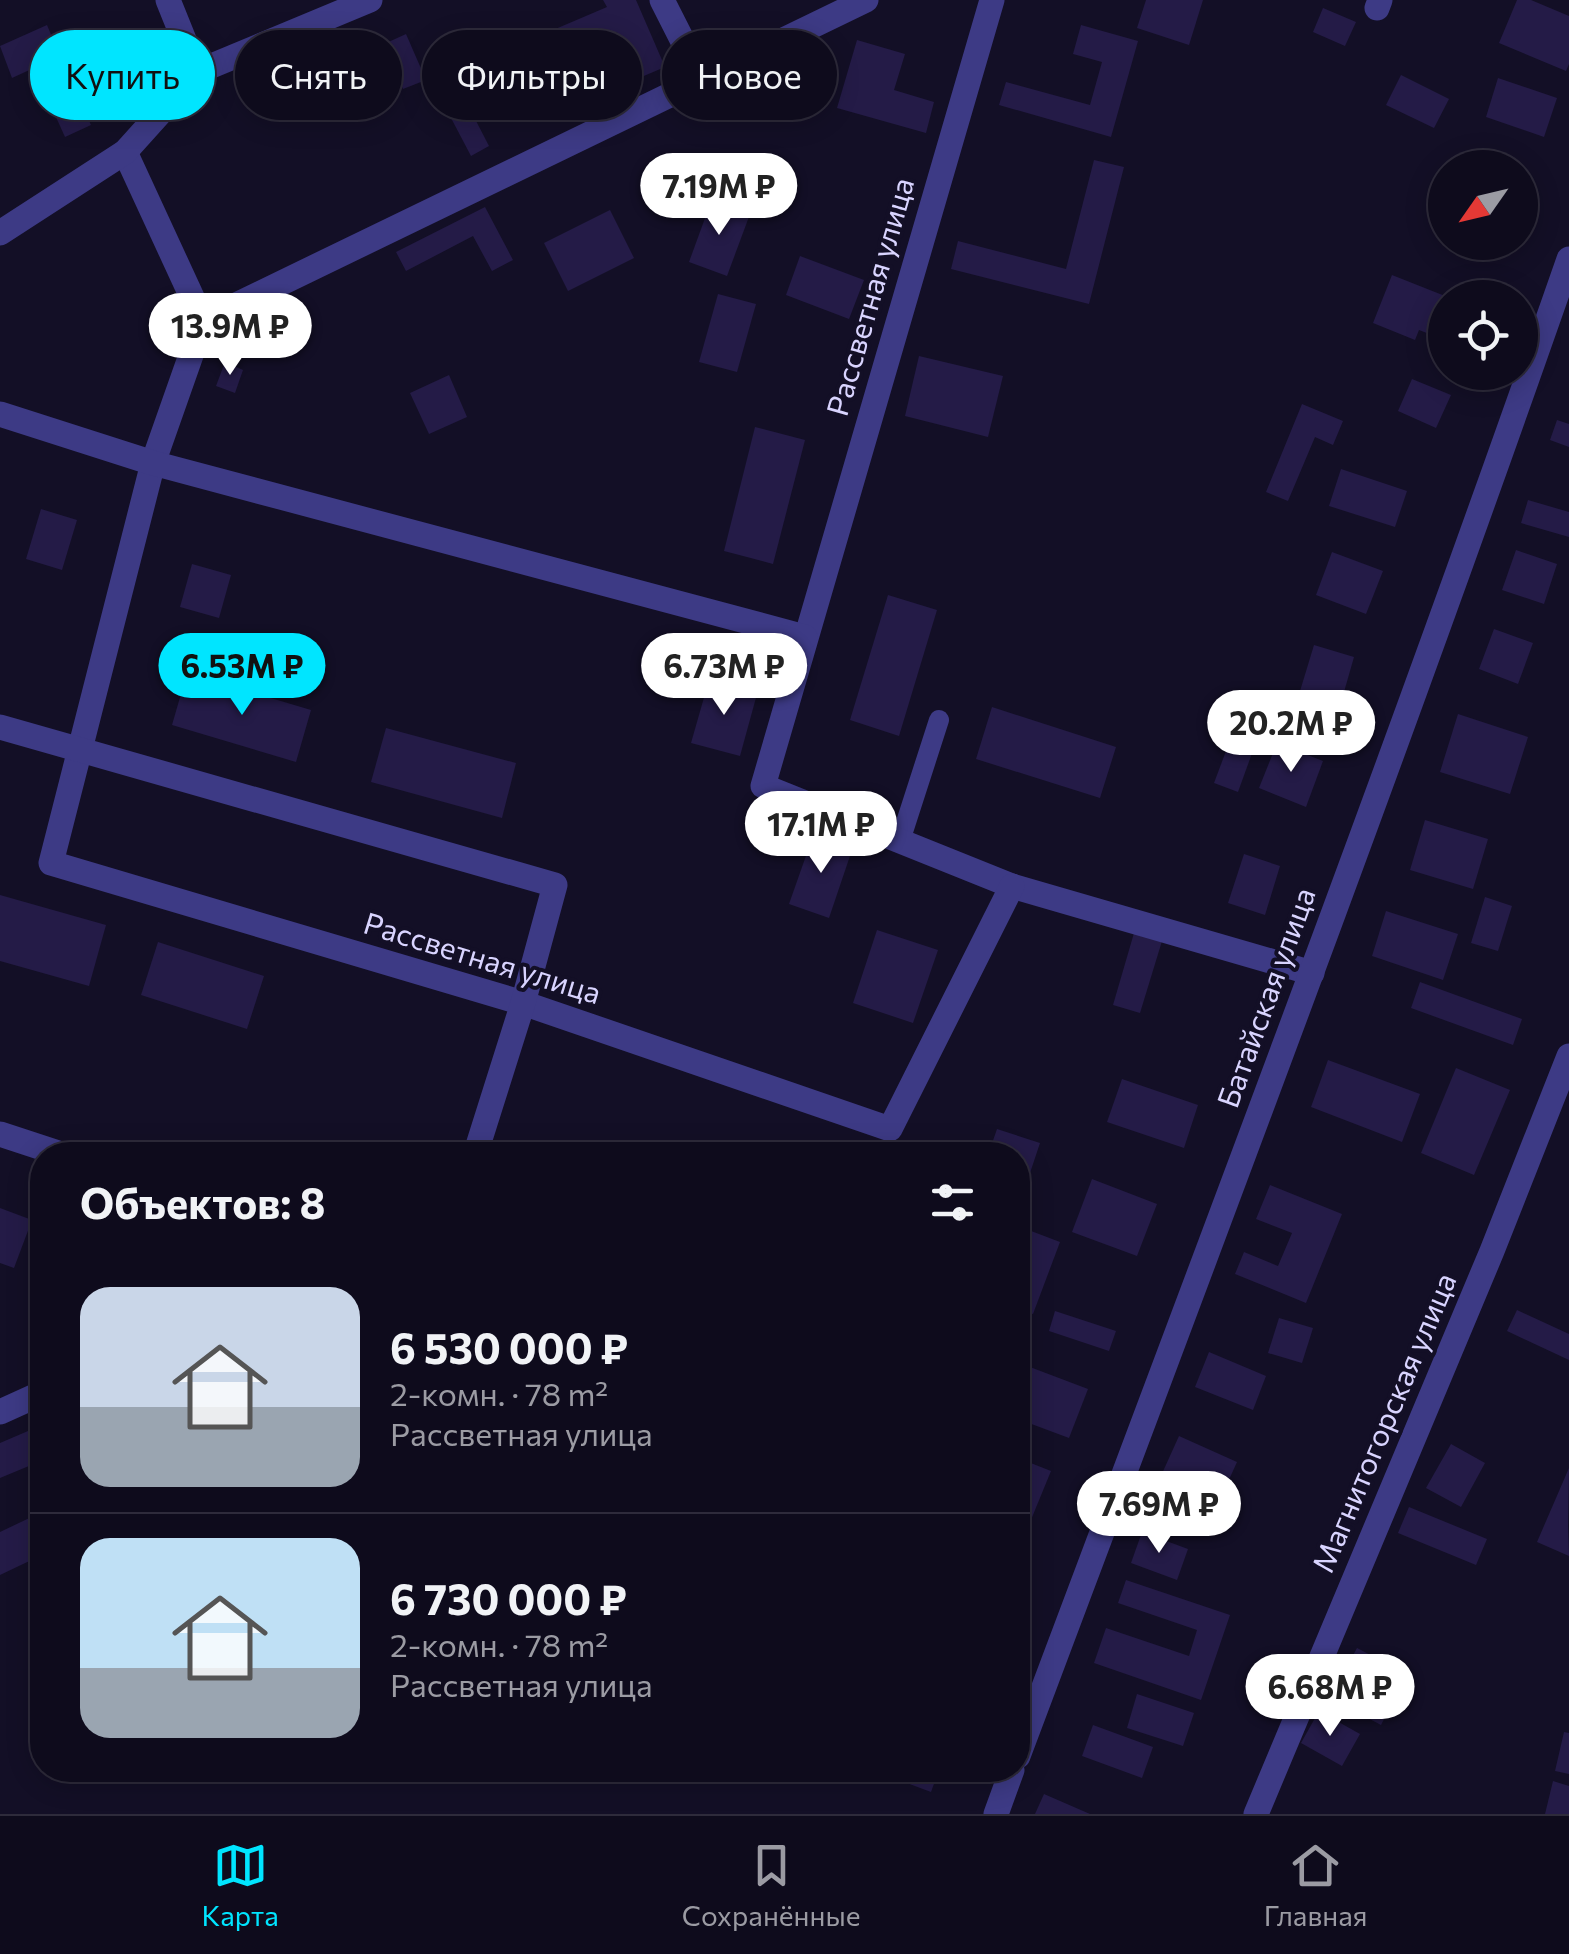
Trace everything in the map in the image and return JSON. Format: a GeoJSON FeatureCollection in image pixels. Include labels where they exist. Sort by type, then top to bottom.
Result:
{"type":"FeatureCollection","features":[{"type":"Feature","properties":{"kind":"street"},"geometry":{"type":"LineString","coordinates":[[168,0],[180,30]]}},
{"type":"Feature","properties":{"kind":"street"},"geometry":{"type":"LineString","coordinates":[[215,65],[370,0]]}},
{"type":"Feature","properties":{"kind":"street"},"geometry":{"type":"LineString","coordinates":[[662,0],[677,30]]}},
{"type":"Feature","properties":{"kind":"street"},"geometry":{"type":"LineString","coordinates":[[803,30],[866,0]]}},
{"type":"Feature","properties":{"kind":"street","name":"Рассветная улица"},"geometry":{"type":"LineString","coordinates":[[900,841],[764,786],[992,0]]}},
{"type":"Feature","properties":{"kind":"street"},"geometry":{"type":"LineString","coordinates":[[203,321],[662,97]]}},
{"type":"Feature","properties":{"kind":"street"},"geometry":{"type":"LineString","coordinates":[[0,232],[125,152],[154,120]]}},
{"type":"Feature","properties":{"kind":"street"},"geometry":{"type":"LineString","coordinates":[[80,748],[153,463],[203,321],[125,152]]}},
{"type":"Feature","properties":{"kind":"street","name":"Батайская улица"},"geometry":{"type":"LineString","coordinates":[[1030,1724],[1312,973],[1569,259]]}},
{"type":"Feature","properties":{"kind":"street"},"geometry":{"type":"LineString","coordinates":[[0,414],[153,463],[805,637]]}},
{"type":"Feature","properties":{"kind":"street"},"geometry":{"type":"LineString","coordinates":[[0,726],[556,885],[479,1142]]}},
{"type":"Feature","properties":{"kind":"street","name":"Рассветная улица"},"geometry":{"type":"LineString","coordinates":[[80,748],[50,862],[523,1003],[890,1129],[1012,886]]}},
{"type":"Feature","properties":{"kind":"street"},"geometry":{"type":"LineString","coordinates":[[900,841],[1012,886],[1312,973]]}},
{"type":"Feature","properties":{"kind":"street","name":"Магнитогорская улица"},"geometry":{"type":"LineString","coordinates":[[1256,1814],[1492,1252],[1569,1056]]}},
{"type":"Feature","properties":{"kind":"street"},"geometry":{"type":"LineString","coordinates":[[0,1134],[30,1144]]}},
{"type":"Feature","properties":{"kind":"street"},"geometry":{"type":"LineString","coordinates":[[0,1412],[30,1398]]}},
{"type":"Feature","properties":{"kind":"street"},"geometry":{"type":"LineString","coordinates":[[996,1814],[1008,1782]]}},
{"type":"Feature","properties":{"kind":"lane"},"geometry":{"type":"LineString","coordinates":[[900,841],[939,720]]}},
{"type":"Feature","properties":{"kind":"building"},"geometry":{"type":"Polygon","coordinates":[[[603,0],[636,0],[662,68],[642,77],[642,30],[553,30],[607,7],[603,0]]]}},
{"type":"Feature","properties":{"kind":"building"},"geometry":{"type":"Polygon","coordinates":[[[1146,0],[1203,0],[1189,45],[1137,28],[1146,0]]]}},
{"type":"Feature","properties":{"kind":"building"},"geometry":{"type":"Polygon","coordinates":[[[1517,0],[1531,0],[1569,16],[1566,71],[1499,43],[1517,0]]]}},
{"type":"Feature","properties":{"kind":"building"},"geometry":{"type":"Polygon","coordinates":[[[1323,8],[1356,22],[1345,46],[1313,32],[1323,8]]]}},
{"type":"Feature","properties":{"kind":"building"},"geometry":{"type":"Polygon","coordinates":[[[1081,25],[1138,41],[1111,137],[999,105],[1006,82],[1090,105],[1102,62],[1073,54],[1081,25]]]}},
{"type":"Feature","properties":{"kind":"building"},"geometry":{"type":"Polygon","coordinates":[[[30,33],[30,70],[12,78],[0,46],[30,33]]]}},
{"type":"Feature","properties":{"kind":"building"},"geometry":{"type":"Polygon","coordinates":[[[406,34],[422,71],[422,82],[403,89],[402,87],[402,36],[406,34]]]}},
{"type":"Feature","properties":{"kind":"building"},"geometry":{"type":"Polygon","coordinates":[[[857,40],[905,54],[894,90],[934,102],[926,133],[837,108],[857,40]]]}},
{"type":"Feature","properties":{"kind":"building"},"geometry":{"type":"Polygon","coordinates":[[[1401,75],[1449,99],[1434,128],[1386,105],[1401,75]]]}},
{"type":"Feature","properties":{"kind":"building"},"geometry":{"type":"Polygon","coordinates":[[[1498,78],[1557,98],[1544,137],[1486,117],[1498,78]]]}},
{"type":"Feature","properties":{"kind":"building"},"geometry":{"type":"Polygon","coordinates":[[[57,120],[89,120],[91,125],[65,137],[57,120]]]}},
{"type":"Feature","properties":{"kind":"building"},"geometry":{"type":"Polygon","coordinates":[[[452,120],[476,120],[489,146],[471,156],[452,120]]]}},
{"type":"Feature","properties":{"kind":"building"},"geometry":{"type":"Polygon","coordinates":[[[1094,160],[1124,167],[1089,304],[951,269],[958,241],[1066,269],[1094,160]]]}},
{"type":"Feature","properties":{"kind":"building"},"geometry":{"type":"Polygon","coordinates":[[[712,199],[750,214],[727,276],[689,262],[712,199]]]}},
{"type":"Feature","properties":{"kind":"building"},"geometry":{"type":"Polygon","coordinates":[[[485,207],[513,260],[492,271],[473,236],[406,271],[396,252],[485,207]]]}},
{"type":"Feature","properties":{"kind":"building"},"geometry":{"type":"Polygon","coordinates":[[[610,210],[634,258],[568,291],[544,243],[610,210]]]}},
{"type":"Feature","properties":{"kind":"building"},"geometry":{"type":"Polygon","coordinates":[[[800,256],[864,280],[849,319],[786,295],[800,256]]]}},
{"type":"Feature","properties":{"kind":"building"},"geometry":{"type":"Polygon","coordinates":[[[1392,275],[1428,289],[1428,333],[1419,330],[1415,340],[1373,323],[1392,275]]]}},
{"type":"Feature","properties":{"kind":"building"},"geometry":{"type":"Polygon","coordinates":[[[718,294],[756,304],[737,372],[699,362],[718,294]]]}},
{"type":"Feature","properties":{"kind":"building"},"geometry":{"type":"Polygon","coordinates":[[[919,356],[1003,376],[988,437],[905,416],[919,356]]]}},
{"type":"Feature","properties":{"kind":"building"},"geometry":{"type":"Polygon","coordinates":[[[225,362],[243,370],[235,393],[216,386],[225,362]]]}},
{"type":"Feature","properties":{"kind":"building"},"geometry":{"type":"Polygon","coordinates":[[[449,375],[467,417],[429,434],[410,393],[449,375]]]}},
{"type":"Feature","properties":{"kind":"building"},"geometry":{"type":"Polygon","coordinates":[[[1412,379],[1428,386],[1428,390],[1451,395],[1436,428],[1398,411],[1412,379]]]}},
{"type":"Feature","properties":{"kind":"building"},"geometry":{"type":"Polygon","coordinates":[[[1302,404],[1343,421],[1333,445],[1315,437],[1288,501],[1266,492],[1302,404]]]}},
{"type":"Feature","properties":{"kind":"building"},"geometry":{"type":"Polygon","coordinates":[[[1557,420],[1569,424],[1569,447],[1550,440],[1557,420]]]}},
{"type":"Feature","properties":{"kind":"building"},"geometry":{"type":"Polygon","coordinates":[[[755,427],[805,440],[773,564],[724,551],[755,427]]]}},
{"type":"Feature","properties":{"kind":"building"},"geometry":{"type":"Polygon","coordinates":[[[1341,469],[1407,491],[1395,527],[1329,506],[1341,469]]]}},
{"type":"Feature","properties":{"kind":"building"},"geometry":{"type":"Polygon","coordinates":[[[1528,500],[1569,512],[1569,537],[1521,523],[1528,500]]]}},
{"type":"Feature","properties":{"kind":"building"},"geometry":{"type":"Polygon","coordinates":[[[41,509],[77,520],[62,570],[26,559],[41,509]]]}},
{"type":"Feature","properties":{"kind":"building"},"geometry":{"type":"Polygon","coordinates":[[[1516,550],[1557,564],[1544,604],[1502,590],[1516,550]]]}},
{"type":"Feature","properties":{"kind":"building"},"geometry":{"type":"Polygon","coordinates":[[[1332,552],[1383,571],[1366,614],[1316,595],[1332,552]]]}},
{"type":"Feature","properties":{"kind":"building"},"geometry":{"type":"Polygon","coordinates":[[[192,564],[231,575],[219,618],[180,607],[192,564]]]}},
{"type":"Feature","properties":{"kind":"building"},"geometry":{"type":"Polygon","coordinates":[[[888,595],[937,610],[899,736],[850,720],[888,595]]]}},
{"type":"Feature","properties":{"kind":"building"},"geometry":{"type":"Polygon","coordinates":[[[1494,629],[1533,643],[1518,684],[1479,669],[1494,629]]]}},
{"type":"Feature","properties":{"kind":"building"},"geometry":{"type":"Polygon","coordinates":[[[1314,645],[1354,657],[1338,713],[1297,701],[1314,645]]]}},
{"type":"Feature","properties":{"kind":"building"},"geometry":{"type":"Polygon","coordinates":[[[187,673],[311,710],[296,762],[172,725],[187,673]]]}},
{"type":"Feature","properties":{"kind":"building"},"geometry":{"type":"Polygon","coordinates":[[[709,680],[757,694],[740,756],[691,743],[709,680]]]}},
{"type":"Feature","properties":{"kind":"building"},"geometry":{"type":"Polygon","coordinates":[[[992,707],[1116,747],[1100,798],[976,759],[992,707]]]}},
{"type":"Feature","properties":{"kind":"building"},"geometry":{"type":"Polygon","coordinates":[[[1241,711],[1264,720],[1238,792],[1214,783],[1241,711]]]}},
{"type":"Feature","properties":{"kind":"building"},"geometry":{"type":"Polygon","coordinates":[[[1458,714],[1528,737],[1510,794],[1440,772],[1458,714]]]}},
{"type":"Feature","properties":{"kind":"building"},"geometry":{"type":"Polygon","coordinates":[[[386,728],[516,763],[502,818],[371,782],[386,728]]]}},
{"type":"Feature","properties":{"kind":"building"},"geometry":{"type":"Polygon","coordinates":[[[1277,743],[1323,761],[1306,807],[1259,788],[1277,743]]]}},
{"type":"Feature","properties":{"kind":"building"},"geometry":{"type":"Polygon","coordinates":[[[1425,820],[1488,839],[1473,889],[1410,870],[1425,820]]]}},
{"type":"Feature","properties":{"kind":"building"},"geometry":{"type":"Polygon","coordinates":[[[814,833],[853,847],[829,918],[789,904],[814,833]]]}},
{"type":"Feature","properties":{"kind":"building"},"geometry":{"type":"Polygon","coordinates":[[[1244,854],[1280,866],[1265,915],[1228,903],[1244,854]]]}},
{"type":"Feature","properties":{"kind":"building"},"geometry":{"type":"Polygon","coordinates":[[[0,895],[106,925],[89,986],[0,961],[0,895]]]}},
{"type":"Feature","properties":{"kind":"building"},"geometry":{"type":"Polygon","coordinates":[[[1485,897],[1512,906],[1498,951],[1471,943],[1485,897]]]}},
{"type":"Feature","properties":{"kind":"building"},"geometry":{"type":"Polygon","coordinates":[[[1386,911],[1458,934],[1443,980],[1372,956],[1386,911]]]}},
{"type":"Feature","properties":{"kind":"building"},"geometry":{"type":"Polygon","coordinates":[[[877,930],[938,950],[913,1023],[853,1003],[877,930]]]}},
{"type":"Feature","properties":{"kind":"building"},"geometry":{"type":"Polygon","coordinates":[[[1134,933],[1162,941],[1140,1013],[1113,1005],[1134,933]]]}},
{"type":"Feature","properties":{"kind":"building"},"geometry":{"type":"Polygon","coordinates":[[[158,942],[264,976],[247,1029],[141,995],[158,942]]]}},
{"type":"Feature","properties":{"kind":"building"},"geometry":{"type":"Polygon","coordinates":[[[1420,982],[1522,1019],[1513,1045],[1411,1008],[1420,982]]]}},
{"type":"Feature","properties":{"kind":"building"},"geometry":{"type":"Polygon","coordinates":[[[1328,1060],[1420,1094],[1402,1142],[1311,1107],[1328,1060]]]}},
{"type":"Feature","properties":{"kind":"building"},"geometry":{"type":"Polygon","coordinates":[[[1456,1068],[1510,1090],[1474,1175],[1421,1153],[1456,1068]]]}},
{"type":"Feature","properties":{"kind":"building"},"geometry":{"type":"Polygon","coordinates":[[[1122,1079],[1198,1105],[1184,1148],[1107,1122],[1122,1079]]]}},
{"type":"Feature","properties":{"kind":"building"},"geometry":{"type":"Polygon","coordinates":[[[997,1129],[1040,1143],[1030,1173],[1030,1142],[992,1142],[997,1129]]]}},
{"type":"Feature","properties":{"kind":"building"},"geometry":{"type":"Polygon","coordinates":[[[1092,1179],[1157,1204],[1137,1256],[1072,1232],[1092,1179]]]}},
{"type":"Feature","properties":{"kind":"building"},"geometry":{"type":"Polygon","coordinates":[[[1270,1185],[1342,1214],[1306,1303],[1235,1274],[1244,1252],[1278,1266],[1292,1233],[1256,1219],[1270,1185]]]}},
{"type":"Feature","properties":{"kind":"building"},"geometry":{"type":"Polygon","coordinates":[[[0,1208],[30,1219],[30,1225],[14,1268],[0,1263],[0,1208]]]}},
{"type":"Feature","properties":{"kind":"building"},"geometry":{"type":"Polygon","coordinates":[[[1030,1231],[1060,1242],[1033,1314],[1030,1313],[1030,1231]]]}},
{"type":"Feature","properties":{"kind":"building"},"geometry":{"type":"Polygon","coordinates":[[[1517,1310],[1569,1334],[1569,1360],[1507,1331],[1517,1310]]]}},
{"type":"Feature","properties":{"kind":"building"},"geometry":{"type":"Polygon","coordinates":[[[1055,1311],[1116,1331],[1109,1351],[1049,1331],[1055,1311]]]}},
{"type":"Feature","properties":{"kind":"building"},"geometry":{"type":"Polygon","coordinates":[[[1279,1318],[1313,1328],[1302,1363],[1268,1353],[1279,1318]]]}},
{"type":"Feature","properties":{"kind":"building"},"geometry":{"type":"Polygon","coordinates":[[[1209,1352],[1266,1376],[1253,1410],[1195,1387],[1209,1352]]]}},
{"type":"Feature","properties":{"kind":"building"},"geometry":{"type":"Polygon","coordinates":[[[1030,1367],[1088,1389],[1069,1438],[1030,1423],[1030,1367]]]}},
{"type":"Feature","properties":{"kind":"building"},"geometry":{"type":"Polygon","coordinates":[[[28,1431],[30,1466],[0,1478],[0,1443],[28,1431]]]}},
{"type":"Feature","properties":{"kind":"building"},"geometry":{"type":"Polygon","coordinates":[[[1179,1436],[1237,1462],[1218,1504],[1160,1478],[1179,1436]]]}},
{"type":"Feature","properties":{"kind":"building"},"geometry":{"type":"Polygon","coordinates":[[[1451,1444],[1485,1463],[1461,1507],[1426,1488],[1451,1444]]]}},
{"type":"Feature","properties":{"kind":"building"},"geometry":{"type":"Polygon","coordinates":[[[1030,1463],[1051,1471],[1030,1522],[1030,1463]]]}},
{"type":"Feature","properties":{"kind":"building"},"geometry":{"type":"Polygon","coordinates":[[[1569,1468],[1568,1526],[1569,1556],[1537,1542],[1569,1468]]]}},
{"type":"Feature","properties":{"kind":"building"},"geometry":{"type":"Polygon","coordinates":[[[1409,1507],[1487,1539],[1476,1565],[1398,1533],[1409,1507]]]}},
{"type":"Feature","properties":{"kind":"building"},"geometry":{"type":"Polygon","coordinates":[[[30,1518],[30,1561],[0,1575],[0,1532],[30,1518]]]}},
{"type":"Feature","properties":{"kind":"building"},"geometry":{"type":"Polygon","coordinates":[[[1142,1532],[1188,1549],[1177,1580],[1131,1563],[1142,1532]]]}},
{"type":"Feature","properties":{"kind":"building"},"geometry":{"type":"Polygon","coordinates":[[[1126,1580],[1230,1615],[1201,1700],[1094,1663],[1106,1628],[1189,1656],[1197,1630],[1118,1603],[1126,1580]]]}},
{"type":"Feature","properties":{"kind":"building"},"geometry":{"type":"Polygon","coordinates":[[[1357,1648],[1407,1674],[1381,1725],[1330,1698],[1357,1648]]]}},
{"type":"Feature","properties":{"kind":"building"},"geometry":{"type":"Polygon","coordinates":[[[1137,1694],[1194,1713],[1183,1746],[1127,1728],[1137,1694]]]}},
{"type":"Feature","properties":{"kind":"building"},"geometry":{"type":"Polygon","coordinates":[[[1319,1711],[1360,1734],[1342,1766],[1301,1743],[1319,1711]]]}},
{"type":"Feature","properties":{"kind":"building"},"geometry":{"type":"Polygon","coordinates":[[[1093,1725],[1153,1747],[1142,1778],[1082,1756],[1093,1725]]]}},
{"type":"Feature","properties":{"kind":"building"},"geometry":{"type":"Polygon","coordinates":[[[1564,1732],[1569,1733],[1569,1774],[1555,1771],[1564,1732]]]}},
{"type":"Feature","properties":{"kind":"building"},"geometry":{"type":"Polygon","coordinates":[[[1553,1781],[1569,1786],[1569,1814],[1545,1814],[1553,1781]]]}},
{"type":"Feature","properties":{"kind":"building"},"geometry":{"type":"Polygon","coordinates":[[[904,1782],[935,1782],[931,1792],[904,1782]]]}},
{"type":"Feature","properties":{"kind":"building"},"geometry":{"type":"Polygon","coordinates":[[[1044,1794],[1090,1814],[1035,1814],[1044,1794]]]}}]}
